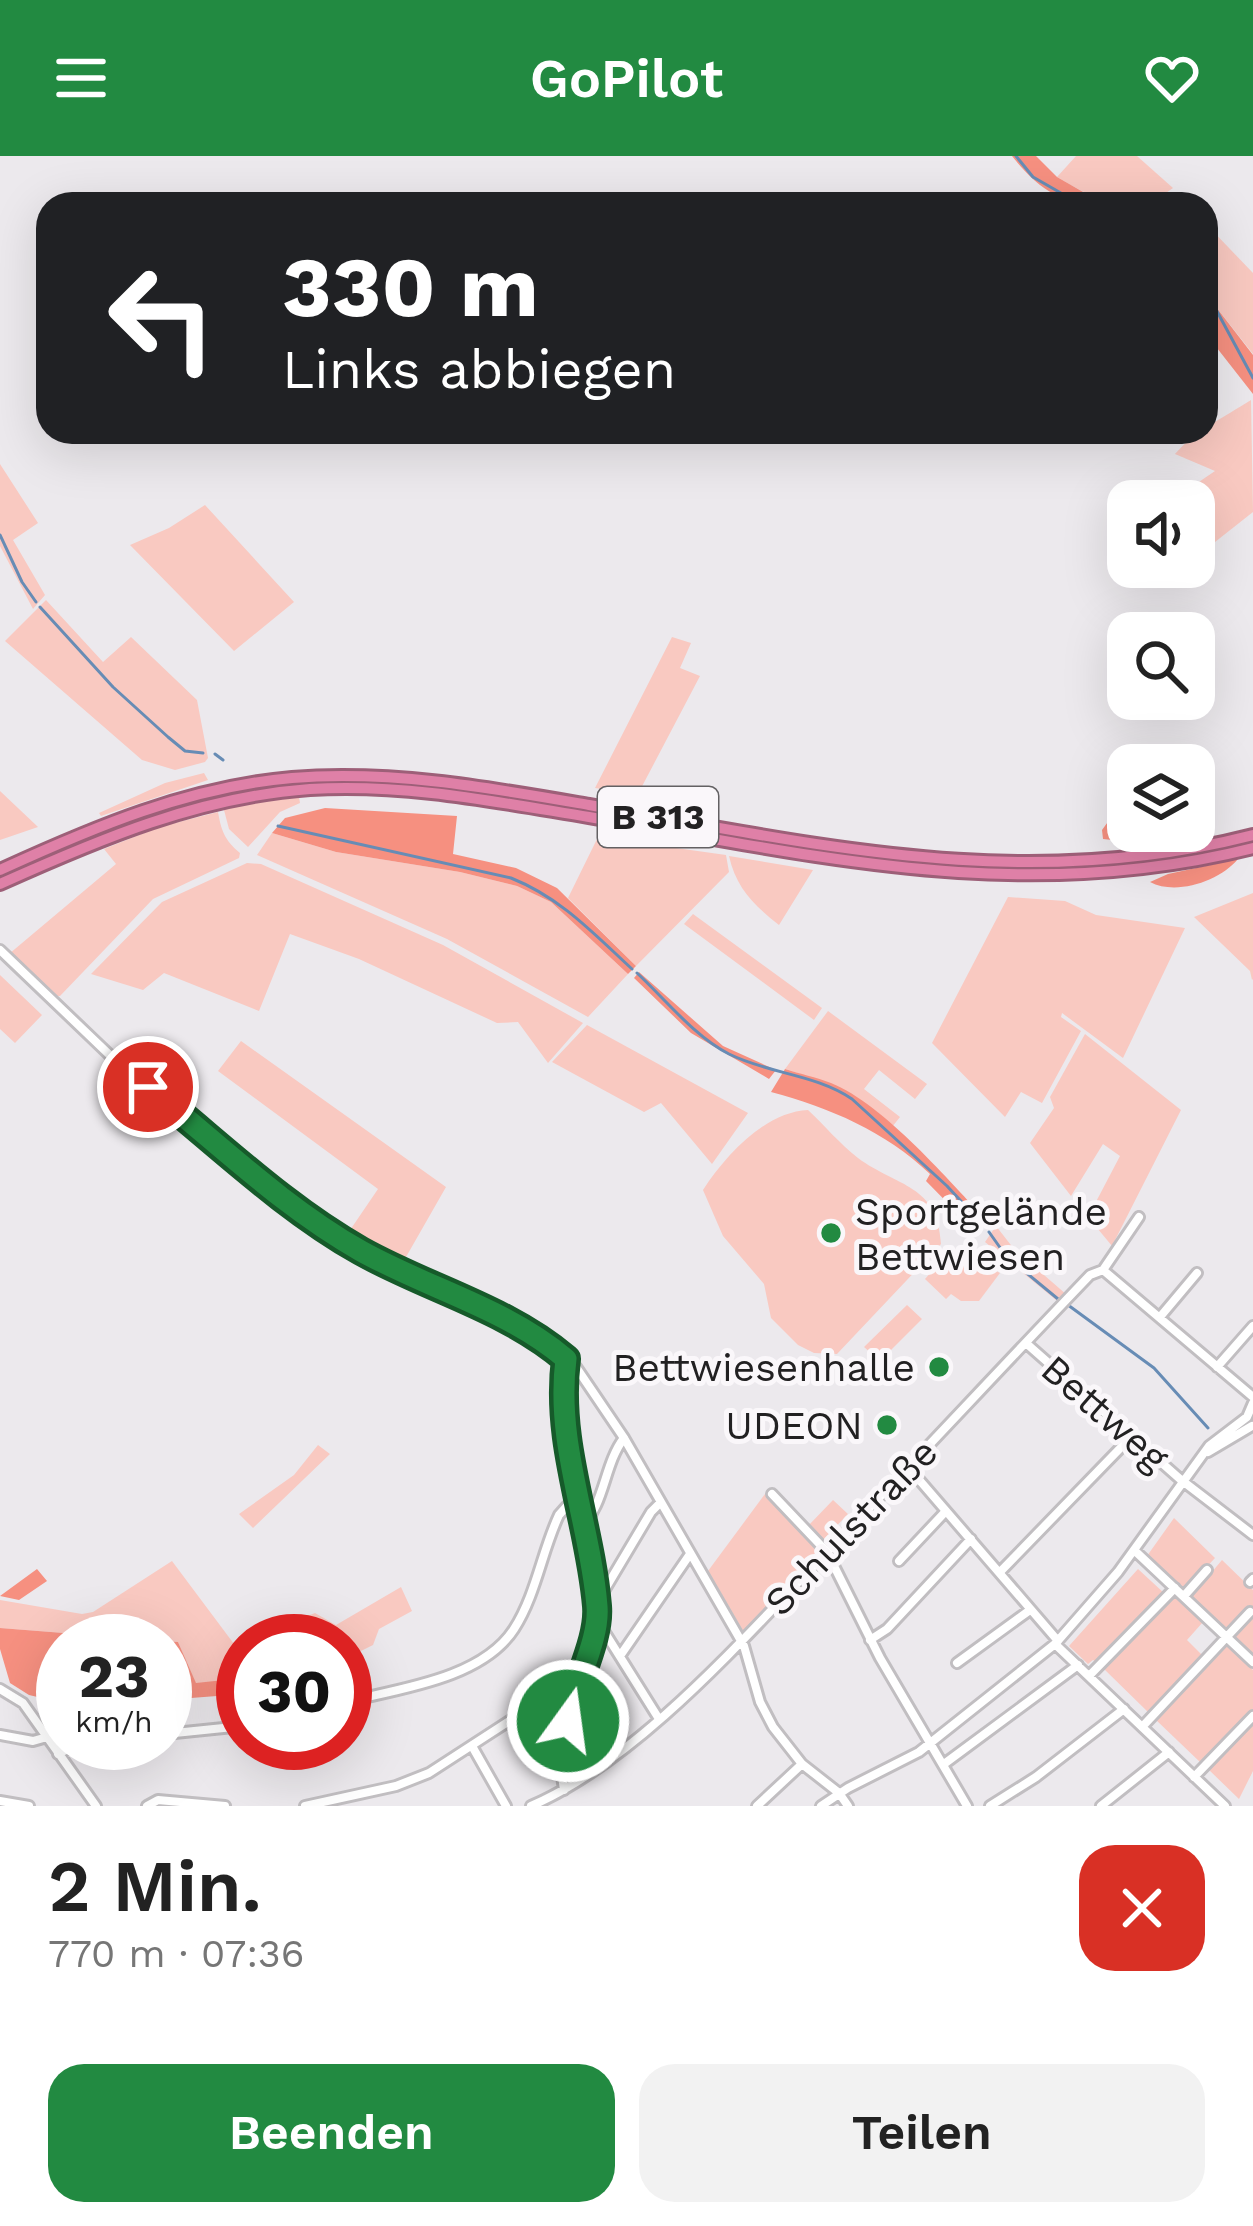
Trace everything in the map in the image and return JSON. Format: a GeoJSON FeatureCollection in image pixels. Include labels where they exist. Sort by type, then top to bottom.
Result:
{"type":"FeatureCollection","features":[{"type":"Feature","properties":{"kind":"highway","name":"B 313"},"geometry":{"type":"LineString","coordinates":[[0,870],[110,823],[205,798],[329,776],[411,778],[492,788],[877,853],[979,864],[1122,860],[1253,836]]}},
{"type":"Feature","properties":{"kind":"highway","name":"B 313"},"geometry":{"type":"LineString","coordinates":[[229,793],[394,789],[902,869],[1004,877],[1141,870],[1253,848]]}},
{"type":"Feature","properties":{"kind":"highway","name":"B 313"},"geometry":{"type":"LineString","coordinates":[[0,884],[205,798]]}},
{"type":"Feature","properties":{"kind":"street"},"geometry":{"type":"LineString","coordinates":[[0,950],[117,1062],[305,1215],[364,1252],[539,1336],[589,1382],[741,1641],[763,1708],[802,1763],[839,1792],[848,1806]]}},
{"type":"Feature","properties":{"kind":"street","name":"Schulstraße"},"geometry":{"type":"LineString","coordinates":[[531,1806],[564,1790],[659,1719],[741,1641],[1094,1271],[1103,1270],[1139,1217]]}},
{"type":"Feature","properties":{"kind":"street"},"geometry":{"type":"LineString","coordinates":[[820,1806],[930,1744],[1057,1642],[1135,1550],[1214,1441],[1251,1413],[1230,1378],[1103,1270]]}},
{"type":"Feature","properties":{"kind":"street"},"geometry":{"type":"LineString","coordinates":[[1160,1317],[1197,1274]]}},
{"type":"Feature","properties":{"kind":"street"},"geometry":{"type":"LineString","coordinates":[[1217,1367],[1253,1326]]}},
{"type":"Feature","properties":{"kind":"street","name":"Bettweg"},"geometry":{"type":"LineString","coordinates":[[1027,1344],[1253,1535]]}},
{"type":"Feature","properties":{"kind":"street"},"geometry":{"type":"LineString","coordinates":[[564,1790],[573,1693],[597,1620],[566,1446],[566,1359]]}},
{"type":"Feature","properties":{"kind":"street"},"geometry":{"type":"LineString","coordinates":[[999,1573],[1132,1436]]}},
{"type":"Feature","properties":{"kind":"street"},"geometry":{"type":"LineString","coordinates":[[582,1526],[590,1518],[624,1438]]}},
{"type":"Feature","properties":{"kind":"street"},"geometry":{"type":"LineString","coordinates":[[909,1468],[1078,1665],[1225,1806]]}},
{"type":"Feature","properties":{"kind":"street"},"geometry":{"type":"LineString","coordinates":[[772,1494],[827,1552],[870,1640],[967,1806]]}},
{"type":"Feature","properties":{"kind":"street"},"geometry":{"type":"LineString","coordinates":[[596,1602],[661,1502]]}},
{"type":"Feature","properties":{"kind":"street"},"geometry":{"type":"LineString","coordinates":[[372,1695],[449,1676],[507,1638],[559,1515],[578,1503]]}},
{"type":"Feature","properties":{"kind":"street"},"geometry":{"type":"LineString","coordinates":[[898,1561],[946,1511]]}},
{"type":"Feature","properties":{"kind":"street"},"geometry":{"type":"LineString","coordinates":[[870,1640],[887,1629],[971,1540]]}},
{"type":"Feature","properties":{"kind":"street"},"geometry":{"type":"LineString","coordinates":[[1135,1550],[1253,1662]]}},
{"type":"Feature","properties":{"kind":"street"},"geometry":{"type":"LineString","coordinates":[[620,1656],[690,1553]]}},
{"type":"Feature","properties":{"kind":"street"},"geometry":{"type":"LineString","coordinates":[[1184,1596],[1208,1570]]}},
{"type":"Feature","properties":{"kind":"street"},"geometry":{"type":"LineString","coordinates":[[1089,1676],[1175,1588]]}},
{"type":"Feature","properties":{"kind":"street"},"geometry":{"type":"LineString","coordinates":[[957,1664],[1030,1610]]}},
{"type":"Feature","properties":{"kind":"street"},"geometry":{"type":"LineString","coordinates":[[1142,1727],[1250,1612]]}},
{"type":"Feature","properties":{"kind":"street"},"geometry":{"type":"LineString","coordinates":[[597,1620],[659,1719]]}},
{"type":"Feature","properties":{"kind":"street"},"geometry":{"type":"LineString","coordinates":[[944,1764],[1078,1665]]}},
{"type":"Feature","properties":{"kind":"street"},"geometry":{"type":"LineString","coordinates":[[4,1690],[23,1703],[36,1722]]}},
{"type":"Feature","properties":{"kind":"street"},"geometry":{"type":"LineString","coordinates":[[305,1806],[408,1782],[554,1692],[573,1693]]}},
{"type":"Feature","properties":{"kind":"street"},"geometry":{"type":"LineString","coordinates":[[990,1806],[1124,1709]]}},
{"type":"Feature","properties":{"kind":"street"},"geometry":{"type":"LineString","coordinates":[[1194,1777],[1253,1716]]}},
{"type":"Feature","properties":{"kind":"street"},"geometry":{"type":"LineString","coordinates":[[0,1735],[36,1740]]}},
{"type":"Feature","properties":{"kind":"street"},"geometry":{"type":"LineString","coordinates":[[472,1746],[506,1806]]}},
{"type":"Feature","properties":{"kind":"street"},"geometry":{"type":"LineString","coordinates":[[1101,1806],[1168,1753]]}},
{"type":"Feature","properties":{"kind":"street"},"geometry":{"type":"LineString","coordinates":[[757,1806],[802,1763]]}},
{"type":"Feature","properties":{"kind":"street"},"geometry":{"type":"LineString","coordinates":[[70,1770],[96,1806]]}},
{"type":"Feature","properties":{"kind":"street"},"geometry":{"type":"LineString","coordinates":[[147,1806],[158,1800],[225,1806]]}},
{"type":"Feature","properties":{"kind":"street"},"geometry":{"type":"LineString","coordinates":[[0,1801],[28,1806]]}},
{"type":"Feature","properties":{"kind":"shaded area"},"geometry":{"type":"Polygon","coordinates":[[[1012,156],[1036,156],[1057,177],[1083,192],[1051,192],[1012,156]]]}},
{"type":"Feature","properties":{"kind":"shaded area"},"geometry":{"type":"Polygon","coordinates":[[[1076,156],[1137,156],[1173,188],[1167,192],[1085,192],[1057,177],[1076,156]]]}},
{"type":"Feature","properties":{"kind":"shaded area"},"geometry":{"type":"Polygon","coordinates":[[[1218,237],[1253,273],[1253,354],[1218,309],[1218,237]]]}},
{"type":"Feature","properties":{"kind":"shaded area"},"geometry":{"type":"Polygon","coordinates":[[[1218,310],[1253,355],[1253,394],[1218,349],[1218,310]]]}},
{"type":"Feature","properties":{"kind":"shaded area"},"geometry":{"type":"Polygon","coordinates":[[[1251,400],[1253,512],[1215,542],[1215,480],[1202,480],[1215,471],[1175,454],[1185,444],[1218,444],[1218,420],[1251,400]]]}},
{"type":"Feature","properties":{"kind":"shaded area"},"geometry":{"type":"Polygon","coordinates":[[[0,464],[38,523],[13,540],[45,595],[33,609],[0,546],[0,464]]]}},
{"type":"Feature","properties":{"kind":"shaded area"},"geometry":{"type":"Polygon","coordinates":[[[205,505],[294,602],[234,651],[130,545],[205,505]]]}},
{"type":"Feature","properties":{"kind":"shaded area"},"geometry":{"type":"Polygon","coordinates":[[[46,600],[103,662],[131,637],[197,700],[205,762],[175,770],[142,760],[5,641],[46,600]]]}},
{"type":"Feature","properties":{"kind":"shaded area"},"geometry":{"type":"Polygon","coordinates":[[[672,637],[691,643],[680,668],[700,676],[638,794],[595,788],[672,637]]]}},
{"type":"Feature","properties":{"kind":"shaded area"},"geometry":{"type":"Polygon","coordinates":[[[204,773],[208,780],[99,813],[165,783],[204,773]]]}},
{"type":"Feature","properties":{"kind":"shaded area"},"geometry":{"type":"Polygon","coordinates":[[[0,791],[37,826],[38,827],[0,840],[0,791]]]}},
{"type":"Feature","properties":{"kind":"shaded area"},"geometry":{"type":"Polygon","coordinates":[[[299,797],[300,803],[280,812],[248,847],[229,829],[224,810],[232,806],[299,797]]]}},
{"type":"Feature","properties":{"kind":"shaded area"},"geometry":{"type":"Polygon","coordinates":[[[325,808],[457,816],[453,854],[516,868],[557,888],[636,966],[628,974],[551,902],[517,886],[336,852],[272,833],[285,818],[325,808]]]}},
{"type":"Feature","properties":{"kind":"shaded area"},"geometry":{"type":"Polygon","coordinates":[[[218,812],[224,834],[239,858],[153,899],[60,996],[54,996],[9,954],[116,864],[104,849],[159,827],[218,812]]]}},
{"type":"Feature","properties":{"kind":"shaded area"},"geometry":{"type":"Polygon","coordinates":[[[272,833],[336,852],[517,886],[551,902],[628,974],[588,1017],[447,939],[257,855],[272,833]]]}},
{"type":"Feature","properties":{"kind":"shaded area"},"geometry":{"type":"Polygon","coordinates":[[[598,837],[726,855],[729,872],[636,966],[568,898],[598,837]]]}},
{"type":"Feature","properties":{"kind":"shaded area"},"geometry":{"type":"Polygon","coordinates":[[[729,856],[813,870],[779,925],[747,895],[729,856]]]}},
{"type":"Feature","properties":{"kind":"shaded area"},"geometry":{"type":"Polygon","coordinates":[[[1238,859],[1197,884],[1172,887],[1150,882],[1168,874],[1238,859]]]}},
{"type":"Feature","properties":{"kind":"shaded area"},"geometry":{"type":"Polygon","coordinates":[[[247,863],[261,864],[443,945],[583,1023],[548,1063],[518,1022],[497,1023],[359,959],[290,934],[259,1011],[164,973],[143,990],[91,974],[162,902],[247,863]]]}},
{"type":"Feature","properties":{"kind":"shaded area"},"geometry":{"type":"Polygon","coordinates":[[[1253,893],[1252,980],[1250,971],[1194,917],[1253,893]]]}},
{"type":"Feature","properties":{"kind":"shaded area"},"geometry":{"type":"Polygon","coordinates":[[[1008,897],[1065,901],[1096,915],[1185,928],[1123,1058],[1062,1013],[1081,1031],[1042,1103],[1021,1092],[1005,1117],[932,1043],[1008,897]]]}},
{"type":"Feature","properties":{"kind":"shaded area"},"geometry":{"type":"Polygon","coordinates":[[[693,914],[822,1008],[814,1020],[684,924],[693,914]]]}},
{"type":"Feature","properties":{"kind":"shaded area"},"geometry":{"type":"Polygon","coordinates":[[[639,972],[723,1046],[776,1070],[769,1079],[691,1033],[634,978],[639,972]]]}},
{"type":"Feature","properties":{"kind":"shaded area"},"geometry":{"type":"Polygon","coordinates":[[[0,975],[42,1015],[15,1043],[0,1029],[0,975]]]}},
{"type":"Feature","properties":{"kind":"shaded area"},"geometry":{"type":"Polygon","coordinates":[[[828,1011],[927,1084],[915,1099],[879,1070],[864,1089],[900,1117],[892,1127],[835,1085],[785,1069],[828,1011]]]}},
{"type":"Feature","properties":{"kind":"shaded area"},"geometry":{"type":"Polygon","coordinates":[[[587,1025],[748,1113],[712,1164],[661,1103],[644,1112],[552,1062],[587,1025]]]}},
{"type":"Feature","properties":{"kind":"shaded area"},"geometry":{"type":"Polygon","coordinates":[[[1085,1034],[1181,1110],[1112,1246],[1088,1217],[1120,1156],[1103,1144],[1071,1196],[1030,1143],[1054,1108],[1050,1097],[1085,1034]]]}},
{"type":"Feature","properties":{"kind":"shaded area"},"geometry":{"type":"Polygon","coordinates":[[[241,1041],[446,1187],[402,1264],[346,1236],[378,1189],[218,1071],[241,1041]]]}},
{"type":"Feature","properties":{"kind":"shaded area"},"geometry":{"type":"Polygon","coordinates":[[[785,1069],[831,1083],[873,1108],[989,1223],[977,1233],[926,1181],[930,1174],[875,1133],[771,1092],[785,1069]]]}},
{"type":"Feature","properties":{"kind":"shaded area","name":"Sportgelände Bettwiesen"},"geometry":{"type":"Polygon","coordinates":[[[808,1110],[858,1158],[924,1198],[938,1224],[941,1244],[837,1354],[814,1353],[798,1345],[771,1318],[764,1284],[723,1236],[703,1190],[735,1150],[762,1127],[808,1110]]]}},
{"type":"Feature","properties":{"kind":"shaded area"},"geometry":{"type":"Polygon","coordinates":[[[996,1226],[1014,1249],[1067,1295],[1056,1300],[985,1242],[996,1226]]]}},
{"type":"Feature","properties":{"kind":"shaded area"},"geometry":{"type":"Polygon","coordinates":[[[951,1250],[973,1271],[985,1265],[1000,1273],[979,1301],[961,1301],[951,1294],[946,1299],[925,1279],[951,1250]]]}},
{"type":"Feature","properties":{"kind":"shaded area"},"geometry":{"type":"Polygon","coordinates":[[[907,1305],[922,1319],[880,1361],[864,1347],[907,1305]]]}},
{"type":"Feature","properties":{"kind":"shaded area"},"geometry":{"type":"Polygon","coordinates":[[[318,1445],[330,1454],[253,1528],[239,1514],[294,1475],[318,1445]]]}},
{"type":"Feature","properties":{"kind":"shaded area"},"geometry":{"type":"Polygon","coordinates":[[[765,1494],[818,1547],[818,1553],[743,1631],[708,1571],[765,1494]]]}},
{"type":"Feature","properties":{"kind":"shaded area"},"geometry":{"type":"Polygon","coordinates":[[[833,1500],[848,1514],[822,1541],[808,1526],[833,1500]]]}},
{"type":"Feature","properties":{"kind":"shaded area"},"geometry":{"type":"Polygon","coordinates":[[[1174,1518],[1215,1558],[1184,1591],[1147,1556],[1174,1518]]]}},
{"type":"Feature","properties":{"kind":"shaded area"},"geometry":{"type":"Polygon","coordinates":[[[1222,1560],[1253,1590],[1253,1656],[1232,1637],[1252,1615],[1245,1610],[1225,1630],[1190,1598],[1222,1560]]]}},
{"type":"Feature","properties":{"kind":"shaded area"},"geometry":{"type":"Polygon","coordinates":[[[172,1561],[216,1620],[216,1681],[196,1684],[192,1675],[192,1614],[82,1614],[93,1612],[172,1561]]]}},
{"type":"Feature","properties":{"kind":"shaded area"},"geometry":{"type":"Polygon","coordinates":[[[37,1569],[47,1581],[19,1600],[0,1596],[37,1569]]]}},
{"type":"Feature","properties":{"kind":"shaded area"},"geometry":{"type":"Polygon","coordinates":[[[1138,1569],[1164,1593],[1097,1663],[1088,1664],[1069,1646],[1138,1569]]]}},
{"type":"Feature","properties":{"kind":"shaded area"},"geometry":{"type":"Polygon","coordinates":[[[401,1587],[412,1611],[379,1629],[373,1645],[372,1614],[355,1614],[401,1587]]]}},
{"type":"Feature","properties":{"kind":"shaded area"},"geometry":{"type":"Polygon","coordinates":[[[1171,1599],[1178,1599],[1203,1622],[1187,1640],[1204,1657],[1150,1714],[1104,1669],[1171,1599]]]}},
{"type":"Feature","properties":{"kind":"shaded area"},"geometry":{"type":"Polygon","coordinates":[[[0,1600],[82,1614],[36,1614],[36,1631],[0,1628],[0,1600]]]}},
{"type":"Feature","properties":{"kind":"shaded area"},"geometry":{"type":"Polygon","coordinates":[[[0,1628],[36,1631],[36,1697],[10,1683],[0,1649],[0,1628]]]}},
{"type":"Feature","properties":{"kind":"shaded area"},"geometry":{"type":"Polygon","coordinates":[[[1227,1645],[1253,1670],[1253,1709],[1201,1763],[1155,1719],[1227,1645]]]}},
{"type":"Feature","properties":{"kind":"shaded area"},"geometry":{"type":"Polygon","coordinates":[[[192,1674],[196,1683],[216,1681],[216,1696],[192,1698],[192,1674]]]}},
{"type":"Feature","properties":{"kind":"shaded area"},"geometry":{"type":"Polygon","coordinates":[[[1253,1723],[1253,1771],[1239,1799],[1208,1769],[1253,1723]]]}},
{"type":"Feature","properties":{"kind":"waterway"},"geometry":{"type":"LineString","coordinates":[[1016,156],[1033,177],[1059,192]]}},
{"type":"Feature","properties":{"kind":"waterway"},"geometry":{"type":"LineString","coordinates":[[1218,313],[1253,378]]}},
{"type":"Feature","properties":{"kind":"waterway"},"geometry":{"type":"LineString","coordinates":[[0,535],[36,602]]}},
{"type":"Feature","properties":{"kind":"waterway"},"geometry":{"type":"LineString","coordinates":[[40,607],[113,687],[168,737],[185,751],[203,753]]}},
{"type":"Feature","properties":{"kind":"waterway"},"geometry":{"type":"LineString","coordinates":[[215,754],[223,760]]}},
{"type":"Feature","properties":{"kind":"waterway"},"geometry":{"type":"LineString","coordinates":[[278,826],[511,878],[561,906],[632,969]]}},
{"type":"Feature","properties":{"kind":"waterway"},"geometry":{"type":"LineString","coordinates":[[637,973],[716,1047],[744,1061],[823,1084],[852,1099],[984,1226]]}},
{"type":"Feature","properties":{"kind":"waterway"},"geometry":{"type":"LineString","coordinates":[[989,1232],[1006,1256],[1058,1299]]}},
{"type":"Feature","properties":{"kind":"waterway"},"geometry":{"type":"LineString","coordinates":[[1068,1305],[1154,1368],[1208,1428]]}},
{"type":"Feature","properties":{"kind":"place","name":"Sportgelände Bettwiesen"},"geometry":{"type":"Point","coordinates":[831,1233]}},
{"type":"Feature","properties":{"kind":"place","name":"Bettwiesenhalle"},"geometry":{"type":"Point","coordinates":[939,1367]}},
{"type":"Feature","properties":{"kind":"place","name":"UDEON"},"geometry":{"type":"Point","coordinates":[887,1425]}},
{"type":"Feature","properties":{"kind":"route"},"geometry":{"type":"LineString","coordinates":[[148,1087],[256,1178],[337,1236],[539,1336],[566,1359],[566,1446],[597,1611],[568,1721]]}}]}
